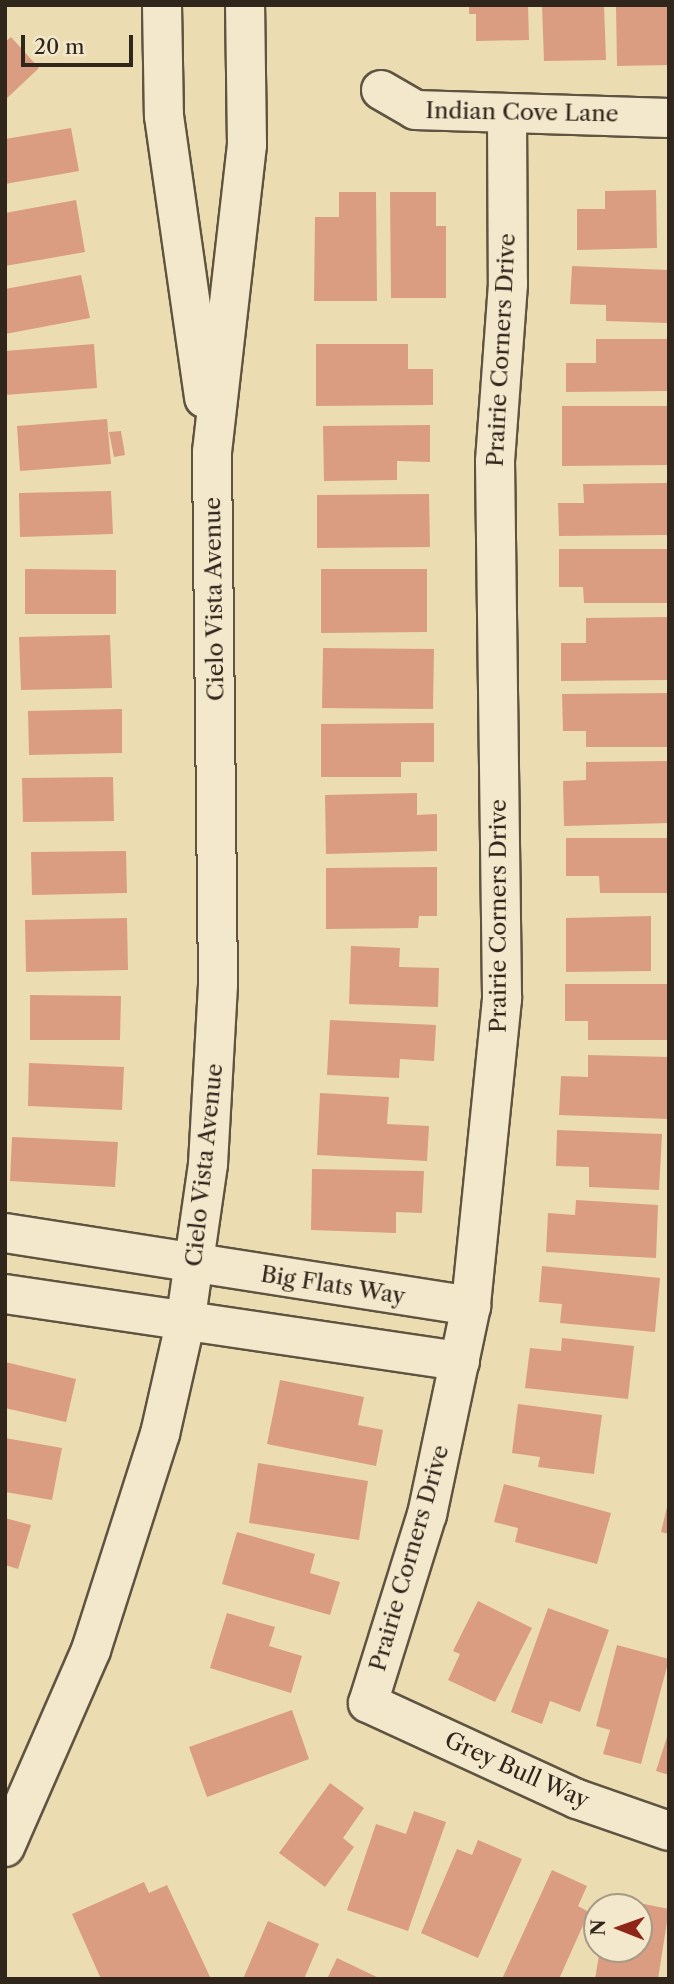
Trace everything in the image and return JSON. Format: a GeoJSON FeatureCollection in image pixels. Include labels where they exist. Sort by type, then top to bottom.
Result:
{"type":"FeatureCollection","features":[{"type":"Feature","properties":{"kind":"street","name":"Cielo Vista Avenue"},"geometry":{"type":"LineString","coordinates":[[162,5],[164,116],[212,452]]}},
{"type":"Feature","properties":{"kind":"street","name":"Cielo Vista Avenue"},"geometry":{"type":"LineString","coordinates":[[5,1847],[71,1702],[111,1594],[185,1324],[194,1265],[218,984],[212,452],[247,145],[245,5]]}},
{"type":"Feature","properties":{"kind":"street","name":"Indian Cove Lane"},"geometry":{"type":"LineString","coordinates":[[381,90],[415,110],[507,115],[669,118]]}},
{"type":"Feature","properties":{"kind":"street","name":"Prairie Corners Drive"},"geometry":{"type":"LineString","coordinates":[[369,1703],[427,1514],[471,1306],[502,999],[495,461],[508,285],[507,115]]}},
{"type":"Feature","properties":{"kind":"street","name":"Big Flats Way"},"geometry":{"type":"LineString","coordinates":[[5,1233],[194,1265],[471,1306]]}},
{"type":"Feature","properties":{"kind":"street"},"geometry":{"type":"LineString","coordinates":[[5,1294],[185,1324],[460,1361]]}},
{"type":"Feature","properties":{"kind":"street","name":"Grey Bull Way"},"geometry":{"type":"LineString","coordinates":[[369,1703],[577,1799],[669,1831]]}},
{"type":"Feature","properties":{"kind":"building"},"geometry":{"type":"Polygon","coordinates":[[[469,5],[528,5],[529,40],[476,41],[476,14],[469,14],[469,5]]]}},
{"type":"Feature","properties":{"kind":"building"},"geometry":{"type":"Polygon","coordinates":[[[542,5],[604,5],[606,60],[544,61],[542,5]]]}},
{"type":"Feature","properties":{"kind":"building"},"geometry":{"type":"Polygon","coordinates":[[[616,5],[669,5],[669,65],[617,66],[616,5]]]}},
{"type":"Feature","properties":{"kind":"building"},"geometry":{"type":"Polygon","coordinates":[[[11,37],[39,68],[5,100],[5,42],[11,37]]]}},
{"type":"Feature","properties":{"kind":"building"},"geometry":{"type":"Polygon","coordinates":[[[71,128],[79,171],[5,184],[5,139],[71,128]]]}},
{"type":"Feature","properties":{"kind":"building"},"geometry":{"type":"Polygon","coordinates":[[[656,190],[657,248],[577,250],[577,209],[605,209],[605,191],[656,190]]]}},
{"type":"Feature","properties":{"kind":"building"},"geometry":{"type":"Polygon","coordinates":[[[339,192],[376,192],[377,301],[314,301],[315,217],[339,217],[339,192]]]}},
{"type":"Feature","properties":{"kind":"building"},"geometry":{"type":"Polygon","coordinates":[[[390,192],[436,192],[436,226],[446,226],[446,298],[391,298],[390,192]]]}},
{"type":"Feature","properties":{"kind":"building"},"geometry":{"type":"Polygon","coordinates":[[[76,200],[85,252],[5,266],[5,213],[76,200]]]}},
{"type":"Feature","properties":{"kind":"building"},"geometry":{"type":"Polygon","coordinates":[[[572,266],[669,270],[669,323],[606,321],[606,305],[570,304],[572,266]]]}},
{"type":"Feature","properties":{"kind":"building"},"geometry":{"type":"Polygon","coordinates":[[[81,275],[90,318],[5,334],[5,289],[81,275]]]}},
{"type":"Feature","properties":{"kind":"building"},"geometry":{"type":"Polygon","coordinates":[[[596,339],[669,339],[669,391],[566,392],[566,363],[596,363],[596,339]]]}},
{"type":"Feature","properties":{"kind":"building"},"geometry":{"type":"Polygon","coordinates":[[[94,344],[97,388],[5,395],[5,351],[94,344]]]}},
{"type":"Feature","properties":{"kind":"building"},"geometry":{"type":"Polygon","coordinates":[[[316,344],[408,344],[408,369],[433,369],[433,405],[316,406],[316,344]]]}},
{"type":"Feature","properties":{"kind":"building"},"geometry":{"type":"Polygon","coordinates":[[[562,406],[669,406],[669,465],[562,466],[562,406]]]}},
{"type":"Feature","properties":{"kind":"building"},"geometry":{"type":"Polygon","coordinates":[[[107,419],[111,464],[20,471],[17,426],[107,419]]]}},
{"type":"Feature","properties":{"kind":"building"},"geometry":{"type":"Polygon","coordinates":[[[430,425],[430,462],[397,461],[397,480],[324,481],[323,426],[430,425]]]}},
{"type":"Feature","properties":{"kind":"building"},"geometry":{"type":"Polygon","coordinates":[[[121,431],[125,455],[114,457],[109,432],[121,431]]]}},
{"type":"Feature","properties":{"kind":"building"},"geometry":{"type":"Polygon","coordinates":[[[667,483],[667,535],[559,536],[558,503],[584,503],[583,484],[667,483]]]}},
{"type":"Feature","properties":{"kind":"building"},"geometry":{"type":"Polygon","coordinates":[[[111,491],[113,534],[20,537],[19,493],[111,491]]]}},
{"type":"Feature","properties":{"kind":"building"},"geometry":{"type":"Polygon","coordinates":[[[429,494],[430,547],[317,548],[317,495],[429,494]]]}},
{"type":"Feature","properties":{"kind":"building"},"geometry":{"type":"Polygon","coordinates":[[[559,549],[668,549],[668,603],[584,603],[583,587],[559,587],[559,549]]]}},
{"type":"Feature","properties":{"kind":"building"},"geometry":{"type":"Polygon","coordinates":[[[25,569],[116,570],[116,614],[25,614],[25,569]]]}},
{"type":"Feature","properties":{"kind":"building"},"geometry":{"type":"Polygon","coordinates":[[[321,569],[427,569],[427,632],[321,633],[321,569]]]}},
{"type":"Feature","properties":{"kind":"building"},"geometry":{"type":"Polygon","coordinates":[[[669,617],[669,680],[561,681],[561,643],[586,643],[586,618],[669,617]]]}},
{"type":"Feature","properties":{"kind":"building"},"geometry":{"type":"Polygon","coordinates":[[[110,635],[112,688],[21,690],[19,637],[110,635]]]}},
{"type":"Feature","properties":{"kind":"building"},"geometry":{"type":"Polygon","coordinates":[[[323,648],[434,649],[433,709],[322,708],[323,648]]]}},
{"type":"Feature","properties":{"kind":"building"},"geometry":{"type":"Polygon","coordinates":[[[669,693],[669,747],[586,747],[586,731],[563,731],[562,694],[669,693]]]}},
{"type":"Feature","properties":{"kind":"building"},"geometry":{"type":"Polygon","coordinates":[[[122,709],[122,753],[29,755],[28,711],[122,709]]]}},
{"type":"Feature","properties":{"kind":"building"},"geometry":{"type":"Polygon","coordinates":[[[434,723],[434,762],[401,762],[401,777],[321,777],[321,724],[434,723]]]}},
{"type":"Feature","properties":{"kind":"building"},"geometry":{"type":"Polygon","coordinates":[[[669,761],[669,823],[564,826],[563,781],[586,780],[586,762],[669,761]]]}},
{"type":"Feature","properties":{"kind":"building"},"geometry":{"type":"Polygon","coordinates":[[[113,777],[114,821],[23,822],[22,778],[113,777]]]}},
{"type":"Feature","properties":{"kind":"building"},"geometry":{"type":"Polygon","coordinates":[[[417,793],[417,815],[437,814],[437,851],[326,854],[325,795],[417,793]]]}},
{"type":"Feature","properties":{"kind":"building"},"geometry":{"type":"Polygon","coordinates":[[[566,838],[669,838],[669,893],[600,893],[599,876],[566,876],[566,838]]]}},
{"type":"Feature","properties":{"kind":"building"},"geometry":{"type":"Polygon","coordinates":[[[126,851],[127,893],[32,895],[31,852],[126,851]]]}},
{"type":"Feature","properties":{"kind":"building"},"geometry":{"type":"Polygon","coordinates":[[[437,867],[437,916],[419,916],[418,928],[326,929],[326,868],[437,867]]]}},
{"type":"Feature","properties":{"kind":"building"},"geometry":{"type":"Polygon","coordinates":[[[651,916],[651,971],[566,972],[566,918],[651,916]]]}},
{"type":"Feature","properties":{"kind":"building"},"geometry":{"type":"Polygon","coordinates":[[[127,918],[128,970],[26,972],[25,920],[127,918]]]}},
{"type":"Feature","properties":{"kind":"building"},"geometry":{"type":"Polygon","coordinates":[[[351,946],[400,948],[399,967],[439,968],[438,1007],[349,1004],[351,946]]]}},
{"type":"Feature","properties":{"kind":"building"},"geometry":{"type":"Polygon","coordinates":[[[565,984],[669,984],[669,1040],[588,1040],[588,1021],[565,1021],[565,984]]]}},
{"type":"Feature","properties":{"kind":"building"},"geometry":{"type":"Polygon","coordinates":[[[30,995],[121,996],[120,1040],[30,1040],[30,995]]]}},
{"type":"Feature","properties":{"kind":"building"},"geometry":{"type":"Polygon","coordinates":[[[330,1020],[436,1025],[434,1061],[400,1059],[399,1078],[327,1075],[330,1020]]]}},
{"type":"Feature","properties":{"kind":"building"},"geometry":{"type":"Polygon","coordinates":[[[588,1055],[669,1057],[669,1119],[559,1115],[561,1076],[588,1077],[588,1055]]]}},
{"type":"Feature","properties":{"kind":"building"},"geometry":{"type":"Polygon","coordinates":[[[29,1063],[124,1067],[122,1110],[28,1106],[29,1063]]]}},
{"type":"Feature","properties":{"kind":"building"},"geometry":{"type":"Polygon","coordinates":[[[320,1093],[389,1097],[387,1124],[429,1126],[427,1161],[317,1155],[320,1093]]]}},
{"type":"Feature","properties":{"kind":"building"},"geometry":{"type":"Polygon","coordinates":[[[557,1130],[662,1134],[659,1190],[589,1187],[589,1167],[556,1166],[557,1130]]]}},
{"type":"Feature","properties":{"kind":"building"},"geometry":{"type":"Polygon","coordinates":[[[12,1137],[118,1142],[115,1187],[10,1181],[12,1137]]]}},
{"type":"Feature","properties":{"kind":"building"},"geometry":{"type":"Polygon","coordinates":[[[312,1169],[424,1171],[422,1213],[396,1212],[396,1233],[311,1230],[312,1169]]]}},
{"type":"Feature","properties":{"kind":"building"},"geometry":{"type":"Polygon","coordinates":[[[576,1200],[658,1205],[656,1258],[546,1252],[548,1213],[575,1215],[576,1200]]]}},
{"type":"Feature","properties":{"kind":"building"},"geometry":{"type":"Polygon","coordinates":[[[542,1266],[660,1278],[655,1332],[560,1323],[562,1304],[539,1302],[542,1266]]]}},
{"type":"Feature","properties":{"kind":"building"},"geometry":{"type":"Polygon","coordinates":[[[562,1338],[634,1346],[628,1399],[525,1388],[530,1348],[561,1351],[562,1338]]]}},
{"type":"Feature","properties":{"kind":"building"},"geometry":{"type":"Polygon","coordinates":[[[5,1362],[76,1379],[66,1422],[5,1408],[5,1362]]]}},
{"type":"Feature","properties":{"kind":"building"},"geometry":{"type":"Polygon","coordinates":[[[280,1380],[364,1397],[358,1425],[383,1430],[376,1466],[267,1444],[280,1380]]]}},
{"type":"Feature","properties":{"kind":"building"},"geometry":{"type":"Polygon","coordinates":[[[518,1404],[602,1415],[594,1474],[538,1467],[540,1457],[512,1453],[518,1404]]]}},
{"type":"Feature","properties":{"kind":"building"},"geometry":{"type":"Polygon","coordinates":[[[5,1438],[62,1448],[52,1500],[5,1492],[5,1438]]]}},
{"type":"Feature","properties":{"kind":"building"},"geometry":{"type":"Polygon","coordinates":[[[258,1463],[368,1481],[359,1540],[249,1523],[258,1463]]]}},
{"type":"Feature","properties":{"kind":"building"},"geometry":{"type":"Polygon","coordinates":[[[504,1484],[611,1513],[597,1564],[515,1542],[518,1528],[494,1522],[504,1484]]]}},
{"type":"Feature","properties":{"kind":"building"},"geometry":{"type":"Polygon","coordinates":[[[669,1503],[669,1534],[661,1532],[669,1503]]]}},
{"type":"Feature","properties":{"kind":"building"},"geometry":{"type":"Polygon","coordinates":[[[5,1518],[31,1525],[18,1569],[5,1565],[5,1518]]]}},
{"type":"Feature","properties":{"kind":"building"},"geometry":{"type":"Polygon","coordinates":[[[237,1532],[315,1554],[310,1573],[340,1582],[330,1615],[222,1584],[237,1532]]]}},
{"type":"Feature","properties":{"kind":"building"},"geometry":{"type":"Polygon","coordinates":[[[478,1601],[532,1628],[495,1702],[448,1680],[460,1654],[453,1651],[478,1601]]]}},
{"type":"Feature","properties":{"kind":"building"},"geometry":{"type":"Polygon","coordinates":[[[548,1608],[609,1630],[580,1712],[550,1701],[542,1724],[511,1712],[548,1608]]]}},
{"type":"Feature","properties":{"kind":"building"},"geometry":{"type":"Polygon","coordinates":[[[227,1613],[275,1627],[269,1646],[302,1656],[291,1693],[210,1668],[227,1613]]]}},
{"type":"Feature","properties":{"kind":"building"},"geometry":{"type":"Polygon","coordinates":[[[617,1645],[669,1659],[641,1764],[603,1754],[610,1730],[596,1726],[617,1645]]]}},
{"type":"Feature","properties":{"kind":"building"},"geometry":{"type":"Polygon","coordinates":[[[292,1710],[309,1759],[207,1797],[189,1747],[292,1710]]]}},
{"type":"Feature","properties":{"kind":"building"},"geometry":{"type":"Polygon","coordinates":[[[669,1731],[669,1775],[656,1771],[669,1731]]]}},
{"type":"Feature","properties":{"kind":"building"},"geometry":{"type":"Polygon","coordinates":[[[330,1783],[364,1808],[343,1838],[354,1847],[325,1887],[279,1853],[330,1783]]]}},
{"type":"Feature","properties":{"kind":"building"},"geometry":{"type":"Polygon","coordinates":[[[414,1811],[446,1822],[408,1931],[347,1910],[376,1824],[406,1834],[414,1811]]]}},
{"type":"Feature","properties":{"kind":"building"},"geometry":{"type":"Polygon","coordinates":[[[478,1840],[522,1859],[478,1958],[421,1933],[457,1849],[472,1855],[478,1840]]]}},
{"type":"Feature","properties":{"kind":"building"},"geometry":{"type":"Polygon","coordinates":[[[552,1870],[587,1886],[578,1906],[583,1909],[583,1925],[559,1979],[502,1979],[552,1870]]]}},
{"type":"Feature","properties":{"kind":"building"},"geometry":{"type":"Polygon","coordinates":[[[144,1882],[149,1893],[167,1885],[211,1979],[101,1979],[72,1914],[144,1882]]]}},
{"type":"Feature","properties":{"kind":"building"},"geometry":{"type":"Polygon","coordinates":[[[653,1906],[669,1909],[658,1979],[595,1979],[598,1963],[653,1963],[653,1906]]]}},
{"type":"Feature","properties":{"kind":"building"},"geometry":{"type":"Polygon","coordinates":[[[268,1921],[319,1944],[304,1979],[243,1979],[268,1921]]]}},
{"type":"Feature","properties":{"kind":"building"},"geometry":{"type":"Polygon","coordinates":[[[337,1958],[381,1979],[327,1979],[337,1958]]]}}]}
